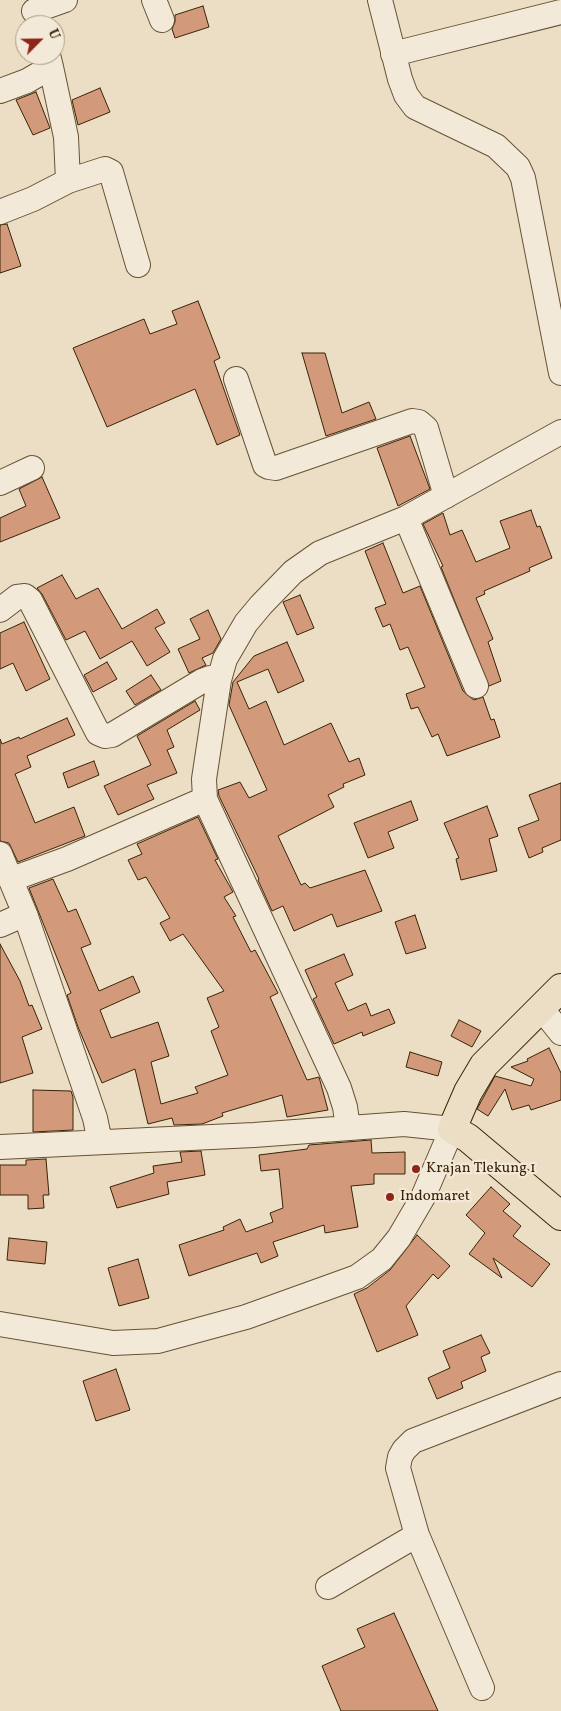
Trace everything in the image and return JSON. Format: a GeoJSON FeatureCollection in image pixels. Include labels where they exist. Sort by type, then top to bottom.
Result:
{"type":"FeatureCollection","features":[{"type":"Feature","properties":{"kind":"main road"},"geometry":{"type":"LineString","coordinates":[[561,988],[484,1065],[468,1092],[452,1129],[468,1138],[561,1216]]}},
{"type":"Feature","properties":{"kind":"street"},"geometry":{"type":"LineString","coordinates":[[34,12],[65,0]]}},
{"type":"Feature","properties":{"kind":"street"},"geometry":{"type":"LineString","coordinates":[[380,0],[393,54],[406,95],[415,108],[496,146],[518,167],[523,178],[561,372]]}},
{"type":"Feature","properties":{"kind":"street"},"geometry":{"type":"LineString","coordinates":[[393,54],[561,12]]}},
{"type":"Feature","properties":{"kind":"street"},"geometry":{"type":"LineString","coordinates":[[0,91],[27,81],[45,65]]}},
{"type":"Feature","properties":{"kind":"street"},"geometry":{"type":"LineString","coordinates":[[50,65],[66,137],[68,181]]}},
{"type":"Feature","properties":{"kind":"street"},"geometry":{"type":"LineString","coordinates":[[0,212],[33,199],[68,181],[106,169],[111,172],[138,265]]}},
{"type":"Feature","properties":{"kind":"street"},"geometry":{"type":"LineString","coordinates":[[236,379],[265,464],[269,467],[276,468],[412,421],[419,422],[426,428],[446,496]]}},
{"type":"Feature","properties":{"kind":"street"},"geometry":{"type":"LineString","coordinates":[[348,1128],[345,1107],[339,1088],[205,799],[204,779],[219,680],[225,659],[246,623],[293,572],[320,553],[406,518],[561,432]]}},
{"type":"Feature","properties":{"kind":"street"},"geometry":{"type":"LineString","coordinates":[[0,483],[32,468]]}},
{"type":"Feature","properties":{"kind":"street"},"geometry":{"type":"LineString","coordinates":[[406,518],[476,686]]}},
{"type":"Feature","properties":{"kind":"street"},"geometry":{"type":"LineString","coordinates":[[0,610],[17,597],[25,596],[30,600],[98,733],[105,736],[112,735],[202,681],[210,678],[219,680]]}},
{"type":"Feature","properties":{"kind":"street"},"geometry":{"type":"LineString","coordinates":[[12,879],[67,859],[205,799]]}},
{"type":"Feature","properties":{"kind":"street"},"geometry":{"type":"LineString","coordinates":[[0,854],[25,914],[94,1118],[100,1142]]}},
{"type":"Feature","properties":{"kind":"street"},"geometry":{"type":"LineString","coordinates":[[0,925],[25,914]]}},
{"type":"Feature","properties":{"kind":"street"},"geometry":{"type":"LineString","coordinates":[[541,1008],[561,1033]]}},
{"type":"Feature","properties":{"kind":"street"},"geometry":{"type":"LineString","coordinates":[[0,1148],[254,1135],[404,1124],[452,1129],[423,1197],[400,1238],[382,1259],[357,1277],[246,1318],[158,1340],[113,1343],[0,1324]]}},
{"type":"Feature","properties":{"kind":"street"},"geometry":{"type":"LineString","coordinates":[[482,1688],[417,1535],[398,1468],[404,1450],[413,1441],[561,1384]]}},
{"type":"Feature","properties":{"kind":"street"},"geometry":{"type":"LineString","coordinates":[[328,1587],[417,1535]]}},
{"type":"Feature","properties":{"kind":"building"},"geometry":{"type":"Polygon","coordinates":[[[203,6],[209,27],[175,38],[172,29],[175,15],[203,6]]]}},
{"type":"Feature","properties":{"kind":"building"},"geometry":{"type":"Polygon","coordinates":[[[100,88],[110,112],[78,125],[72,100],[100,88]]]}},
{"type":"Feature","properties":{"kind":"building"},"geometry":{"type":"Polygon","coordinates":[[[36,92],[50,128],[33,135],[16,100],[36,92]]]}},
{"type":"Feature","properties":{"kind":"building"},"geometry":{"type":"Polygon","coordinates":[[[7,224],[21,266],[0,273],[0,225],[7,224]]]}},
{"type":"Feature","properties":{"kind":"building"},"geometry":{"type":"Polygon","coordinates":[[[198,301],[220,358],[214,361],[240,435],[217,445],[195,389],[107,427],[73,348],[144,319],[150,334],[177,324],[172,311],[198,301]]]}},
{"type":"Feature","properties":{"kind":"building"},"geometry":{"type":"Polygon","coordinates":[[[302,353],[325,353],[342,413],[369,402],[376,419],[326,436],[302,353]]]}},
{"type":"Feature","properties":{"kind":"building"},"geometry":{"type":"Polygon","coordinates":[[[410,436],[430,489],[398,506],[377,448],[410,436]]]}},
{"type":"Feature","properties":{"kind":"building"},"geometry":{"type":"Polygon","coordinates":[[[42,477],[60,518],[0,542],[0,518],[26,506],[19,489],[42,477]]]}},
{"type":"Feature","properties":{"kind":"building"},"geometry":{"type":"Polygon","coordinates":[[[531,510],[537,527],[540,526],[552,558],[529,568],[530,571],[484,591],[485,594],[476,598],[493,639],[488,642],[501,681],[489,686],[441,567],[443,566],[423,524],[443,513],[450,535],[462,530],[476,562],[510,548],[500,521],[531,510]]]}},
{"type":"Feature","properties":{"kind":"building"},"geometry":{"type":"Polygon","coordinates":[[[383,543],[403,593],[420,586],[463,691],[474,700],[483,697],[491,720],[494,719],[500,737],[447,756],[438,734],[432,737],[418,707],[411,709],[406,694],[425,687],[408,647],[400,650],[390,624],[383,627],[375,608],[386,604],[365,551],[383,543]]]}},
{"type":"Feature","properties":{"kind":"building"},"geometry":{"type":"Polygon","coordinates":[[[62,575],[76,599],[98,588],[122,629],[157,609],[165,623],[155,628],[170,652],[147,666],[132,641],[100,659],[85,631],[66,640],[37,588],[62,575]]]}},
{"type":"Feature","properties":{"kind":"building"},"geometry":{"type":"Polygon","coordinates":[[[300,595],[314,628],[297,635],[283,602],[300,595]]]}},
{"type":"Feature","properties":{"kind":"building"},"geometry":{"type":"Polygon","coordinates":[[[208,610],[221,639],[213,653],[202,658],[206,665],[189,673],[178,649],[200,639],[190,619],[208,610]]]}},
{"type":"Feature","properties":{"kind":"building"},"geometry":{"type":"Polygon","coordinates":[[[24,622],[50,679],[26,691],[13,663],[0,669],[0,633],[24,622]]]}},
{"type":"Feature","properties":{"kind":"building"},"geometry":{"type":"Polygon","coordinates":[[[287,642],[304,681],[278,693],[268,669],[237,682],[249,709],[266,701],[284,745],[331,723],[349,762],[359,758],[365,775],[343,784],[344,787],[328,795],[334,807],[278,836],[301,885],[305,883],[310,888],[365,870],[382,911],[337,927],[332,914],[294,931],[283,906],[272,911],[259,879],[219,796],[218,790],[240,782],[249,798],[267,790],[229,705],[233,682],[254,656],[287,642]]]}},
{"type":"Feature","properties":{"kind":"building"},"geometry":{"type":"Polygon","coordinates":[[[107,662],[117,679],[93,692],[84,675],[107,662]]]}},
{"type":"Feature","properties":{"kind":"building"},"geometry":{"type":"Polygon","coordinates":[[[151,675],[161,690],[135,705],[126,691],[151,675]]]}},
{"type":"Feature","properties":{"kind":"building"},"geometry":{"type":"Polygon","coordinates":[[[195,701],[200,710],[167,730],[174,747],[167,750],[177,773],[147,785],[154,799],[118,815],[104,786],[151,765],[137,736],[195,701]]]}},
{"type":"Feature","properties":{"kind":"building"},"geometry":{"type":"Polygon","coordinates":[[[67,718],[75,735],[27,756],[31,767],[15,774],[35,823],[74,807],[85,836],[18,862],[9,843],[0,841],[0,739],[2,744],[19,737],[20,739],[67,718]]]}},
{"type":"Feature","properties":{"kind":"building"},"geometry":{"type":"Polygon","coordinates":[[[94,761],[99,775],[68,788],[63,773],[94,761]]]}},
{"type":"Feature","properties":{"kind":"building"},"geometry":{"type":"Polygon","coordinates":[[[561,783],[561,840],[542,848],[543,852],[529,858],[518,828],[539,820],[529,795],[561,783]]]}},
{"type":"Feature","properties":{"kind":"building"},"geometry":{"type":"Polygon","coordinates":[[[411,801],[418,820],[388,832],[394,848],[368,858],[354,823],[411,801]]]}},
{"type":"Feature","properties":{"kind":"building"},"geometry":{"type":"Polygon","coordinates":[[[487,806],[498,836],[489,839],[497,871],[461,880],[456,859],[459,858],[444,823],[487,806]]]}},
{"type":"Feature","properties":{"kind":"building"},"geometry":{"type":"Polygon","coordinates":[[[198,817],[218,859],[215,860],[233,892],[224,897],[236,916],[233,917],[251,952],[255,950],[278,993],[270,997],[307,1080],[319,1077],[328,1110],[287,1117],[282,1095],[222,1113],[223,1116],[202,1124],[174,1125],[172,1118],[148,1124],[135,1069],[102,1083],[78,1027],[67,995],[71,993],[29,888],[53,879],[68,912],[76,909],[91,944],[81,948],[99,991],[133,976],[140,992],[100,1010],[111,1038],[158,1022],[169,1056],[151,1062],[161,1104],[198,1093],[195,1087],[228,1075],[211,1031],[219,1027],[207,998],[224,991],[183,934],[170,941],[160,923],[170,918],[146,877],[138,880],[128,860],[142,854],[137,844],[198,817]]]}},
{"type":"Feature","properties":{"kind":"building"},"geometry":{"type":"Polygon","coordinates":[[[415,915],[426,948],[406,954],[395,922],[415,915]]]}},
{"type":"Feature","properties":{"kind":"building"},"geometry":{"type":"Polygon","coordinates":[[[0,944],[20,981],[29,1006],[32,1005],[42,1029],[22,1037],[33,1073],[0,1083],[0,944]]]}},
{"type":"Feature","properties":{"kind":"building"},"geometry":{"type":"Polygon","coordinates":[[[344,954],[353,975],[335,983],[348,1011],[366,1003],[371,1016],[389,1009],[395,1023],[363,1036],[362,1032],[334,1044],[313,999],[317,997],[305,970],[344,954]]]}},
{"type":"Feature","properties":{"kind":"building"},"geometry":{"type":"Polygon","coordinates":[[[459,1020],[481,1031],[472,1047],[451,1036],[459,1020]]]}},
{"type":"Feature","properties":{"kind":"building"},"geometry":{"type":"Polygon","coordinates":[[[549,1048],[561,1073],[561,1100],[531,1110],[529,1105],[512,1110],[505,1089],[488,1116],[477,1109],[495,1076],[531,1086],[534,1079],[511,1067],[528,1061],[527,1059],[549,1048]]]}},
{"type":"Feature","properties":{"kind":"building"},"geometry":{"type":"Polygon","coordinates":[[[410,1052],[442,1062],[438,1076],[406,1067],[410,1052]]]}},
{"type":"Feature","properties":{"kind":"building"},"geometry":{"type":"Polygon","coordinates":[[[33,1090],[71,1091],[73,1097],[73,1130],[33,1132],[33,1090]]]}},
{"type":"Feature","properties":{"kind":"building"},"geometry":{"type":"Polygon","coordinates":[[[371,1140],[372,1153],[405,1152],[405,1174],[374,1174],[374,1184],[351,1186],[358,1227],[325,1233],[324,1225],[273,1242],[278,1256],[261,1263],[257,1253],[189,1276],[179,1245],[224,1230],[223,1227],[240,1219],[246,1232],[273,1222],[270,1213],[283,1208],[279,1169],[261,1171],[259,1155],[307,1149],[309,1145],[371,1140]]]}},
{"type":"Feature","properties":{"kind":"building"},"geometry":{"type":"Polygon","coordinates":[[[201,1151],[205,1175],[167,1182],[169,1194],[117,1208],[110,1187],[154,1173],[153,1166],[182,1162],[180,1152],[201,1151]]]}},
{"type":"Feature","properties":{"kind":"building"},"geometry":{"type":"Polygon","coordinates":[[[46,1159],[49,1195],[43,1195],[44,1208],[28,1209],[28,1195],[0,1195],[0,1165],[26,1165],[26,1160],[46,1159]]]}},
{"type":"Feature","properties":{"kind":"building"},"geometry":{"type":"Polygon","coordinates":[[[491,1187],[510,1204],[503,1211],[521,1226],[513,1236],[550,1264],[532,1287],[493,1258],[502,1278],[469,1254],[485,1233],[466,1215],[491,1187]]]}},
{"type":"Feature","properties":{"kind":"building"},"geometry":{"type":"Polygon","coordinates":[[[417,1235],[450,1266],[438,1279],[433,1274],[406,1306],[418,1335],[377,1352],[354,1294],[367,1288],[390,1270],[417,1235]]]}},
{"type":"Feature","properties":{"kind":"building"},"geometry":{"type":"Polygon","coordinates":[[[9,1238],[47,1242],[45,1264],[7,1260],[9,1238]]]}},
{"type":"Feature","properties":{"kind":"building"},"geometry":{"type":"Polygon","coordinates":[[[138,1259],[149,1298],[119,1306],[108,1268],[138,1259]]]}},
{"type":"Feature","properties":{"kind":"building"},"geometry":{"type":"Polygon","coordinates":[[[481,1335],[490,1353],[481,1357],[486,1371],[461,1382],[463,1388],[437,1399],[428,1378],[450,1368],[443,1351],[481,1335]]]}},
{"type":"Feature","properties":{"kind":"building"},"geometry":{"type":"Polygon","coordinates":[[[116,1369],[130,1410],[96,1421],[83,1381],[116,1369]]]}},
{"type":"Feature","properties":{"kind":"building"},"geometry":{"type":"Polygon","coordinates":[[[394,1613],[438,1711],[341,1711],[322,1666],[365,1647],[357,1629],[394,1613]]]}},
{"type":"Feature","properties":{"kind":"place","name":"Krajan Tlekung 1"},"geometry":{"type":"Point","coordinates":[416,1169]}},
{"type":"Feature","properties":{"kind":"place","name":"Indomaret"},"geometry":{"type":"Point","coordinates":[390,1197]}}]}
